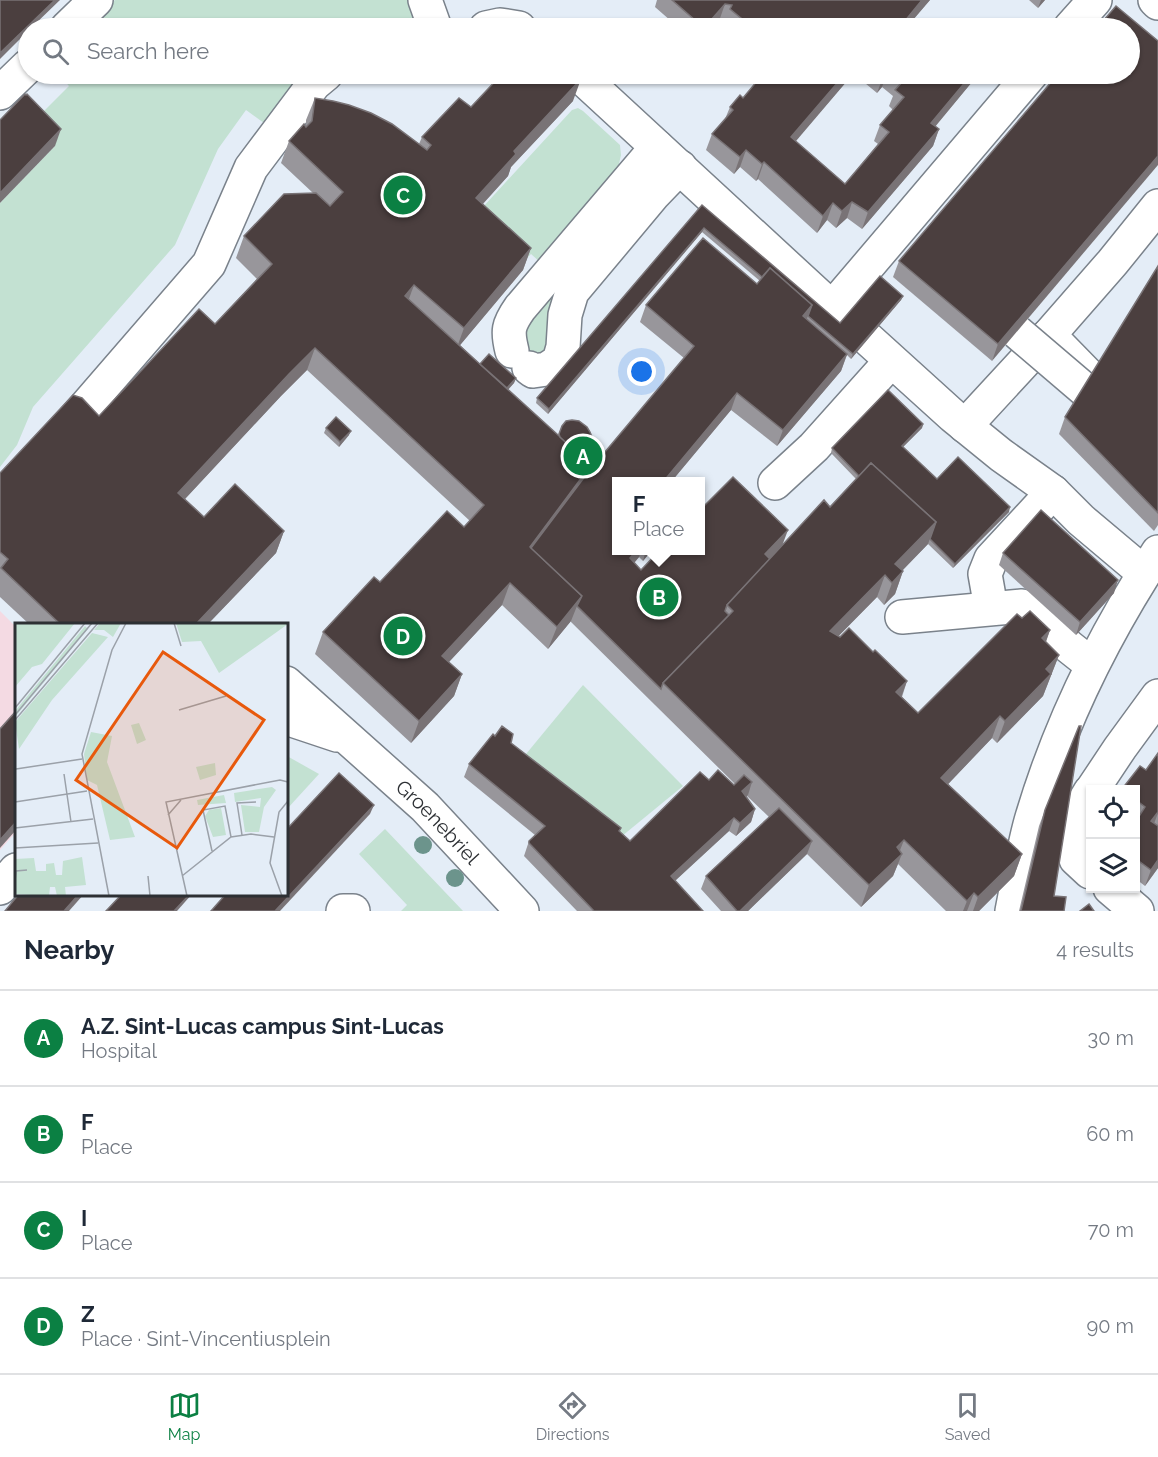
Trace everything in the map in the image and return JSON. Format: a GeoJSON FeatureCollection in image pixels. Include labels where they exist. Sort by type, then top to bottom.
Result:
{"type":"FeatureCollection","features":[{"type":"Feature","properties":{"kind":"street"},"geometry":{"type":"LineString","coordinates":[[77,18],[96,0]]}},
{"type":"Feature","properties":{"kind":"street"},"geometry":{"type":"LineString","coordinates":[[425,0],[431,18]]}},
{"type":"Feature","properties":{"kind":"street"},"geometry":{"type":"LineString","coordinates":[[1079,18],[1095,0]]}},
{"type":"Feature","properties":{"kind":"street"},"geometry":{"type":"LineString","coordinates":[[0,93],[18,76]]}},
{"type":"Feature","properties":{"kind":"street"},"geometry":{"type":"LineString","coordinates":[[74,420],[209,264],[251,168],[314,84]]}},
{"type":"Feature","properties":{"kind":"street"},"geometry":{"type":"LineString","coordinates":[[589,84],[965,426],[1053,492],[1081,520],[1151,563],[1092,665],[1064,727],[1031,822],[1012,911]]}},
{"type":"Feature","properties":{"kind":"street"},"geometry":{"type":"LineString","coordinates":[[775,483],[814,447],[859,332],[1024,84]]}},
{"type":"Feature","properties":{"kind":"street"},"geometry":{"type":"LineString","coordinates":[[668,157],[654,194],[572,292],[559,361],[547,369],[533,371],[521,360],[509,337],[511,320],[520,308],[668,157]]}},
{"type":"Feature","properties":{"kind":"street"},"geometry":{"type":"LineString","coordinates":[[965,426],[1049,335],[1158,206]]}},
{"type":"Feature","properties":{"kind":"street"},"geometry":{"type":"LineString","coordinates":[[1006,322],[1088,385],[1049,335]]}},
{"type":"Feature","properties":{"kind":"street"},"geometry":{"type":"LineString","coordinates":[[991,608],[986,574],[991,559],[1053,492]]}},
{"type":"Feature","properties":{"kind":"street"},"geometry":{"type":"LineString","coordinates":[[902,617],[1022,606],[1037,614],[1068,646],[1092,665]]}},
{"type":"Feature","properties":{"kind":"street","name":"Groenebriel"},"geometry":{"type":"LineString","coordinates":[[288,685],[425,807],[522,911]]}},
{"type":"Feature","properties":{"kind":"street"},"geometry":{"type":"LineString","coordinates":[[1095,785],[1158,696]]}},
{"type":"Feature","properties":{"kind":"street"},"geometry":{"type":"LineString","coordinates":[[288,719],[347,738]]}},
{"type":"Feature","properties":{"kind":"street"},"geometry":{"type":"LineString","coordinates":[[1086,799],[1072,826],[1076,859],[1086,868]]}},
{"type":"Feature","properties":{"kind":"street"},"geometry":{"type":"LineString","coordinates":[[0,888],[15,871]]}},
{"type":"Feature","properties":{"kind":"street"},"geometry":{"type":"LineString","coordinates":[[1116,893],[1137,911]]}},
{"type":"Feature","properties":{"kind":"street"},"geometry":{"type":"LineString","coordinates":[[343,911],[353,911]]}},
{"type":"Feature","properties":{"kind":"shaded area"},"geometry":{"type":"Polygon","coordinates":[[[0,611],[15,626],[15,833],[0,850],[0,611]]]}},
{"type":"Feature","properties":{"kind":"green space"},"geometry":{"type":"Polygon","coordinates":[[[115,0],[411,0],[418,18],[95,18],[115,0]]]}},
{"type":"Feature","properties":{"kind":"green space"},"geometry":{"type":"Polygon","coordinates":[[[67,84],[299,84],[268,126],[246,110],[218,149],[175,245],[33,407],[17,445],[0,467],[0,203],[55,146],[33,122],[69,86],[67,84]]]}},
{"type":"Feature","properties":{"kind":"green space"},"geometry":{"type":"Polygon","coordinates":[[[578,108],[620,145],[621,155],[618,168],[541,263],[531,254],[524,261],[483,207],[572,110],[578,108]]]}},
{"type":"Feature","properties":{"kind":"green space"},"geometry":{"type":"Polygon","coordinates":[[[552,279],[565,289],[546,356],[526,354],[517,319],[552,279]]]}},
{"type":"Feature","properties":{"kind":"green space"},"geometry":{"type":"Polygon","coordinates":[[[583,685],[683,786],[616,841],[517,765],[583,685]]]}},
{"type":"Feature","properties":{"kind":"green space"},"geometry":{"type":"Polygon","coordinates":[[[288,757],[319,774],[288,808],[288,757]]]}},
{"type":"Feature","properties":{"kind":"green space"},"geometry":{"type":"Polygon","coordinates":[[[385,829],[463,911],[401,911],[407,905],[359,854],[385,829]]]}},
{"type":"Feature","properties":{"kind":"building"},"geometry":{"type":"Polygon","coordinates":[[[0,0],[55,0],[36,18],[18,18],[18,36],[0,53],[0,0]]]}},
{"type":"Feature","properties":{"kind":"building"},"geometry":{"type":"Polygon","coordinates":[[[672,0],[922,0],[907,18],[741,18],[730,9],[732,5],[725,4],[713,18],[693,18],[672,0]]]}},
{"type":"Feature","properties":{"kind":"building"},"geometry":{"type":"Polygon","coordinates":[[[1116,6],[1130,18],[1106,18],[1116,6]]]}},
{"type":"Feature","properties":{"kind":"building"},"geometry":{"type":"Polygon","coordinates":[[[1140,26],[1158,41],[1158,156],[998,344],[899,261],[1049,84],[1140,84],[1140,26]]]}},
{"type":"Feature","properties":{"kind":"building"},"geometry":{"type":"Polygon","coordinates":[[[493,84],[576,84],[514,151],[516,154],[476,198],[531,248],[464,328],[414,285],[405,296],[591,465],[530,547],[582,596],[557,627],[510,583],[442,656],[462,674],[419,721],[323,632],[374,577],[380,582],[447,511],[464,527],[484,505],[315,348],[178,493],[204,517],[235,484],[284,531],[197,623],[59,623],[1,568],[8,559],[0,552],[0,473],[73,395],[82,398],[99,416],[199,309],[215,324],[272,264],[244,236],[284,194],[316,193],[330,206],[343,192],[289,141],[304,124],[306,127],[312,121],[315,98],[349,105],[371,113],[392,124],[427,150],[431,145],[422,137],[459,98],[471,107],[493,84]]]}},
{"type":"Feature","properties":{"kind":"building"},"geometry":{"type":"Polygon","coordinates":[[[755,84],[836,84],[791,137],[845,184],[889,132],[880,125],[904,97],[895,90],[900,84],[964,84],[931,123],[939,129],[868,212],[852,202],[842,211],[833,203],[823,216],[764,162],[762,164],[746,150],[740,157],[712,134],[733,110],[730,107],[740,95],[743,98],[755,84]]]}},
{"type":"Feature","properties":{"kind":"building"},"geometry":{"type":"Polygon","coordinates":[[[25,94],[61,129],[0,193],[0,120],[25,94]]]}},
{"type":"Feature","properties":{"kind":"building"},"geometry":{"type":"Polygon","coordinates":[[[702,205],[840,323],[880,276],[903,296],[853,354],[808,316],[812,305],[770,268],[762,277],[704,228],[549,409],[537,398],[702,205]]]}},
{"type":"Feature","properties":{"kind":"building"},"geometry":{"type":"Polygon","coordinates":[[[703,238],[757,284],[770,268],[812,305],[803,316],[847,354],[783,430],[737,393],[667,477],[612,477],[612,555],[633,555],[630,558],[641,570],[655,555],[705,555],[705,505],[733,477],[788,530],[765,554],[770,559],[727,605],[725,611],[729,615],[663,683],[661,689],[577,606],[582,596],[531,548],[589,471],[694,346],[646,305],[703,238]]]}},
{"type":"Feature","properties":{"kind":"building"},"geometry":{"type":"Polygon","coordinates":[[[1158,266],[1158,513],[1065,417],[1158,266]]]}},
{"type":"Feature","properties":{"kind":"building"},"geometry":{"type":"Polygon","coordinates":[[[489,354],[516,378],[507,388],[480,364],[489,354]]]}},
{"type":"Feature","properties":{"kind":"building"},"geometry":{"type":"Polygon","coordinates":[[[888,390],[923,424],[902,446],[937,479],[958,457],[1010,507],[955,564],[930,539],[936,522],[871,463],[859,476],[832,448],[888,390]]]}},
{"type":"Feature","properties":{"kind":"building"},"geometry":{"type":"Polygon","coordinates":[[[336,417],[351,431],[340,442],[326,428],[336,417]]]}},
{"type":"Feature","properties":{"kind":"building"},"geometry":{"type":"Polygon","coordinates":[[[566,421],[579,421],[587,427],[594,442],[595,450],[587,462],[560,437],[562,426],[566,421]]]}},
{"type":"Feature","properties":{"kind":"building"},"geometry":{"type":"Polygon","coordinates":[[[871,463],[936,522],[895,564],[903,571],[892,583],[885,575],[830,631],[840,637],[849,628],[873,652],[875,650],[907,681],[896,692],[918,713],[1017,614],[1022,618],[1030,611],[1050,630],[1042,638],[1059,655],[1046,669],[1051,674],[1005,721],[1000,716],[941,778],[1022,854],[978,897],[974,893],[967,901],[904,840],[897,847],[902,854],[869,885],[663,683],[733,611],[727,605],[824,500],[830,507],[871,463]]]}},
{"type":"Feature","properties":{"kind":"building"},"geometry":{"type":"Polygon","coordinates":[[[1041,510],[1118,580],[1080,622],[1003,553],[1041,510]]]}},
{"type":"Feature","properties":{"kind":"building"},"geometry":{"type":"Polygon","coordinates":[[[15,712],[15,823],[0,840],[0,729],[15,712]]]}},
{"type":"Feature","properties":{"kind":"building"},"geometry":{"type":"Polygon","coordinates":[[[502,726],[513,734],[511,743],[621,828],[619,831],[630,841],[700,772],[709,780],[718,770],[734,785],[744,775],[752,782],[742,791],[755,809],[740,823],[734,818],[671,876],[703,911],[594,911],[529,843],[545,826],[469,764],[502,726]]]}},
{"type":"Feature","properties":{"kind":"building"},"geometry":{"type":"Polygon","coordinates":[[[1079,726],[1081,726],[1054,896],[1066,897],[1064,911],[1021,911],[1045,810],[1079,726]]]}},
{"type":"Feature","properties":{"kind":"building"},"geometry":{"type":"Polygon","coordinates":[[[1158,753],[1158,812],[1151,821],[1158,826],[1158,860],[1151,870],[1140,862],[1140,815],[1145,807],[1140,803],[1140,785],[1125,785],[1140,766],[1146,770],[1158,753]]]}},
{"type":"Feature","properties":{"kind":"building"},"geometry":{"type":"Polygon","coordinates":[[[339,773],[374,805],[275,911],[211,911],[224,896],[288,896],[288,828],[339,773]]]}},
{"type":"Feature","properties":{"kind":"building"},"geometry":{"type":"Polygon","coordinates":[[[779,808],[812,841],[740,911],[737,911],[706,876],[779,808]]]}},
{"type":"Feature","properties":{"kind":"building"},"geometry":{"type":"Polygon","coordinates":[[[17,896],[77,896],[64,911],[5,911],[17,896]]]}},
{"type":"Feature","properties":{"kind":"building"},"geometry":{"type":"Polygon","coordinates":[[[120,896],[188,896],[174,911],[106,911],[120,896]]]}},
{"type":"Feature","properties":{"kind":"building"},"geometry":{"type":"Polygon","coordinates":[[[1089,904],[1094,911],[1080,911],[1089,904]]]}},
{"type":"Feature","properties":{"kind":"place","name":"I"},"geometry":{"type":"Point","coordinates":[403,195]}},
{"type":"Feature","properties":{"kind":"place","name":"A.Z. Sint-Lucas campus Sint-Lucas"},"geometry":{"type":"Point","coordinates":[583,456]}},
{"type":"Feature","properties":{"kind":"place","name":"F"},"geometry":{"type":"Point","coordinates":[659,597]}},
{"type":"Feature","properties":{"kind":"place","name":"Z"},"geometry":{"type":"Point","coordinates":[403,636]}}]}
